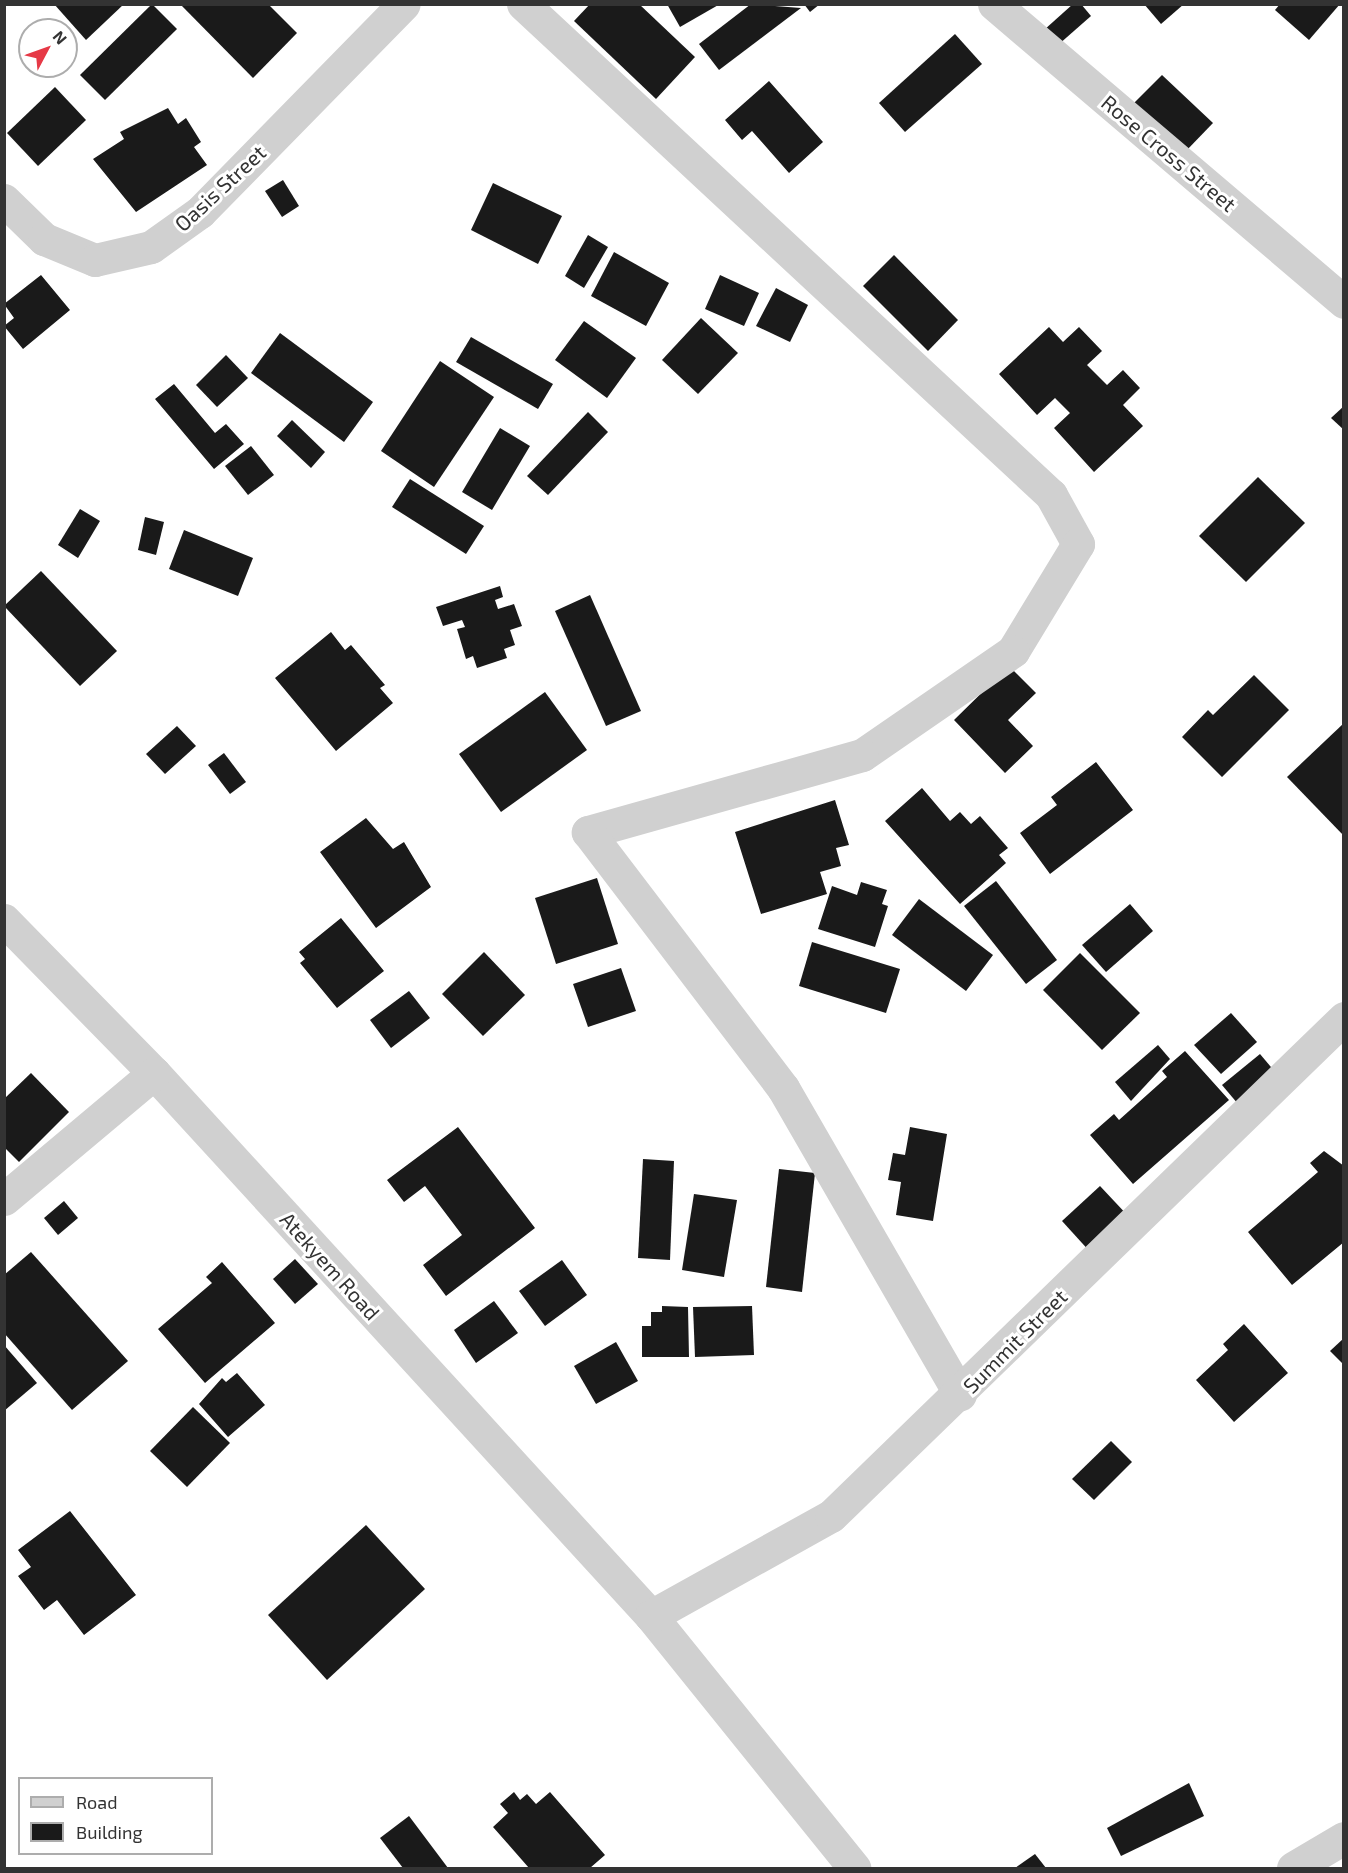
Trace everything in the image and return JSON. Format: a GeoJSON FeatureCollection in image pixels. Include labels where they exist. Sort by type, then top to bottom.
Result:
{"type":"FeatureCollection","features":[{"type":"Feature","properties":{"kind":"street","name":"Oasis Street"},"geometry":{"type":"LineString","coordinates":[[4,200],[44,239],[96,260],[151,247],[200,212],[404,4]]}},
{"type":"Feature","properties":{"kind":"street"},"geometry":{"type":"LineString","coordinates":[[523,4],[1050,495],[1078,544],[1013,651],[862,754],[588,832],[783,1088],[960,1395]]}},
{"type":"Feature","properties":{"kind":"street","name":"Rose Cross Street"},"geometry":{"type":"LineString","coordinates":[[994,4],[1344,302]]}},
{"type":"Feature","properties":{"kind":"street","name":"Atekyem Road"},"geometry":{"type":"LineString","coordinates":[[4,920],[154,1073],[651,1616],[854,1869]]}},
{"type":"Feature","properties":{"kind":"street","name":"Summit Street"},"geometry":{"type":"LineString","coordinates":[[651,1616],[831,1516],[960,1395],[1344,1018]]}},
{"type":"Feature","properties":{"kind":"street"},"geometry":{"type":"LineString","coordinates":[[4,1199],[154,1073]]}},
{"type":"Feature","properties":{"kind":"street"},"geometry":{"type":"LineString","coordinates":[[1293,1869],[1344,1838]]}},
{"type":"Feature","properties":{"kind":"building"},"geometry":{"type":"Polygon","coordinates":[[[54,4],[124,4],[86,40],[78,31],[78,18],[66,18],[54,4]]]}},
{"type":"Feature","properties":{"kind":"building"},"geometry":{"type":"Polygon","coordinates":[[[152,4],[177,29],[105,100],[80,75],[152,4]]]}},
{"type":"Feature","properties":{"kind":"building"},"geometry":{"type":"Polygon","coordinates":[[[180,4],[268,4],[297,33],[253,78],[180,4]]]}},
{"type":"Feature","properties":{"kind":"building"},"geometry":{"type":"Polygon","coordinates":[[[590,4],[639,4],[695,57],[656,99],[574,21],[590,4]]]}},
{"type":"Feature","properties":{"kind":"building"},"geometry":{"type":"Polygon","coordinates":[[[667,4],[720,4],[680,27],[667,4]]]}},
{"type":"Feature","properties":{"kind":"building"},"geometry":{"type":"Polygon","coordinates":[[[751,4],[801,8],[719,70],[699,44],[751,4]]]}},
{"type":"Feature","properties":{"kind":"building"},"geometry":{"type":"Polygon","coordinates":[[[804,4],[820,4],[810,12],[804,4]]]}},
{"type":"Feature","properties":{"kind":"building"},"geometry":{"type":"Polygon","coordinates":[[[1073,4],[1081,4],[1091,16],[1058,45],[1044,30],[1073,4]]]}},
{"type":"Feature","properties":{"kind":"building"},"geometry":{"type":"Polygon","coordinates":[[[1144,4],[1184,4],[1161,24],[1144,4]]]}},
{"type":"Feature","properties":{"kind":"building"},"geometry":{"type":"Polygon","coordinates":[[[1280,4],[1340,4],[1309,40],[1275,10],[1280,4]]]}},
{"type":"Feature","properties":{"kind":"building"},"geometry":{"type":"Polygon","coordinates":[[[955,34],[982,64],[905,132],[879,103],[955,34]]]}},
{"type":"Feature","properties":{"kind":"building"},"geometry":{"type":"Polygon","coordinates":[[[1162,75],[1213,123],[1185,152],[1134,103],[1162,75]]]}},
{"type":"Feature","properties":{"kind":"building"},"geometry":{"type":"Polygon","coordinates":[[[769,81],[823,142],[789,173],[752,131],[742,140],[725,120],[769,81]]]}},
{"type":"Feature","properties":{"kind":"building"},"geometry":{"type":"Polygon","coordinates":[[[55,87],[86,120],[38,166],[7,133],[55,87]]]}},
{"type":"Feature","properties":{"kind":"building"},"geometry":{"type":"Polygon","coordinates":[[[168,108],[178,124],[186,118],[201,142],[194,147],[207,165],[136,212],[93,159],[124,139],[120,132],[168,108]]]}},
{"type":"Feature","properties":{"kind":"building"},"geometry":{"type":"Polygon","coordinates":[[[283,180],[299,206],[282,217],[265,191],[283,180]]]}},
{"type":"Feature","properties":{"kind":"building"},"geometry":{"type":"Polygon","coordinates":[[[493,183],[562,216],[538,264],[471,230],[493,183]]]}},
{"type":"Feature","properties":{"kind":"building"},"geometry":{"type":"Polygon","coordinates":[[[588,235],[608,247],[584,288],[565,276],[588,235]]]}},
{"type":"Feature","properties":{"kind":"building"},"geometry":{"type":"Polygon","coordinates":[[[614,252],[669,283],[646,326],[591,296],[614,252]]]}},
{"type":"Feature","properties":{"kind":"building"},"geometry":{"type":"Polygon","coordinates":[[[894,255],[958,320],[928,351],[863,286],[894,255]]]}},
{"type":"Feature","properties":{"kind":"building"},"geometry":{"type":"Polygon","coordinates":[[[41,275],[70,310],[23,349],[4,326],[14,318],[4,304],[41,275]]]}},
{"type":"Feature","properties":{"kind":"building"},"geometry":{"type":"Polygon","coordinates":[[[720,275],[759,293],[744,326],[705,309],[720,275]]]}},
{"type":"Feature","properties":{"kind":"building"},"geometry":{"type":"Polygon","coordinates":[[[776,288],[808,305],[790,342],[756,326],[776,288]]]}},
{"type":"Feature","properties":{"kind":"building"},"geometry":{"type":"Polygon","coordinates":[[[701,318],[738,353],[698,394],[662,360],[701,318]]]}},
{"type":"Feature","properties":{"kind":"building"},"geometry":{"type":"Polygon","coordinates":[[[584,321],[636,358],[607,398],[555,360],[584,321]]]}},
{"type":"Feature","properties":{"kind":"building"},"geometry":{"type":"Polygon","coordinates":[[[1049,327],[1063,342],[1079,327],[1102,351],[1087,365],[1107,385],[1123,370],[1140,388],[1123,405],[1143,426],[1094,472],[1054,428],[1070,413],[1055,398],[1037,415],[999,374],[1049,327]]]}},
{"type":"Feature","properties":{"kind":"building"},"geometry":{"type":"Polygon","coordinates":[[[280,333],[373,402],[344,442],[251,373],[280,333]]]}},
{"type":"Feature","properties":{"kind":"building"},"geometry":{"type":"Polygon","coordinates":[[[471,337],[553,384],[538,409],[456,362],[471,337]]]}},
{"type":"Feature","properties":{"kind":"building"},"geometry":{"type":"Polygon","coordinates":[[[226,355],[248,378],[217,407],[196,385],[226,355]]]}},
{"type":"Feature","properties":{"kind":"building"},"geometry":{"type":"Polygon","coordinates":[[[440,361],[494,397],[434,487],[381,451],[440,361]]]}},
{"type":"Feature","properties":{"kind":"building"},"geometry":{"type":"Polygon","coordinates":[[[174,384],[215,433],[226,424],[244,444],[214,469],[155,399],[174,384]]]}},
{"type":"Feature","properties":{"kind":"building"},"geometry":{"type":"Polygon","coordinates":[[[1344,406],[1344,430],[1331,418],[1344,406]]]}},
{"type":"Feature","properties":{"kind":"building"},"geometry":{"type":"Polygon","coordinates":[[[588,412],[608,432],[548,495],[527,476],[588,412]]]}},
{"type":"Feature","properties":{"kind":"building"},"geometry":{"type":"Polygon","coordinates":[[[292,420],[325,452],[311,468],[277,436],[292,420]]]}},
{"type":"Feature","properties":{"kind":"building"},"geometry":{"type":"Polygon","coordinates":[[[500,428],[530,446],[492,510],[462,492],[500,428]]]}},
{"type":"Feature","properties":{"kind":"building"},"geometry":{"type":"Polygon","coordinates":[[[251,446],[274,475],[248,495],[225,466],[251,446]]]}},
{"type":"Feature","properties":{"kind":"building"},"geometry":{"type":"Polygon","coordinates":[[[1258,477],[1305,523],[1246,582],[1199,536],[1258,477]]]}},
{"type":"Feature","properties":{"kind":"building"},"geometry":{"type":"Polygon","coordinates":[[[410,479],[484,526],[466,554],[392,507],[410,479]]]}},
{"type":"Feature","properties":{"kind":"building"},"geometry":{"type":"Polygon","coordinates":[[[80,509],[100,521],[78,558],[58,545],[80,509]]]}},
{"type":"Feature","properties":{"kind":"building"},"geometry":{"type":"Polygon","coordinates":[[[145,517],[164,522],[156,555],[138,550],[145,517]]]}},
{"type":"Feature","properties":{"kind":"building"},"geometry":{"type":"Polygon","coordinates":[[[184,530],[253,558],[238,596],[169,569],[184,530]]]}},
{"type":"Feature","properties":{"kind":"building"},"geometry":{"type":"Polygon","coordinates":[[[41,571],[117,651],[80,686],[4,606],[41,571]]]}},
{"type":"Feature","properties":{"kind":"building"},"geometry":{"type":"Polygon","coordinates":[[[500,586],[503,597],[495,600],[498,609],[514,604],[522,626],[510,630],[515,645],[504,649],[507,658],[477,668],[473,656],[466,659],[457,629],[465,627],[462,620],[443,626],[436,607],[500,586]]]}},
{"type":"Feature","properties":{"kind":"building"},"geometry":{"type":"Polygon","coordinates":[[[590,595],[641,711],[606,726],[555,611],[590,595]]]}},
{"type":"Feature","properties":{"kind":"building"},"geometry":{"type":"Polygon","coordinates":[[[331,632],[345,650],[351,645],[385,685],[380,688],[393,703],[336,751],[275,678],[331,632]]]}},
{"type":"Feature","properties":{"kind":"building"},"geometry":{"type":"Polygon","coordinates":[[[1009,666],[1036,693],[1008,720],[1033,746],[1005,773],[954,720],[1009,666]]]}},
{"type":"Feature","properties":{"kind":"building"},"geometry":{"type":"Polygon","coordinates":[[[1254,675],[1289,710],[1222,777],[1182,737],[1208,710],[1213,715],[1254,675]]]}},
{"type":"Feature","properties":{"kind":"building"},"geometry":{"type":"Polygon","coordinates":[[[545,692],[587,750],[501,812],[459,754],[545,692]]]}},
{"type":"Feature","properties":{"kind":"building"},"geometry":{"type":"Polygon","coordinates":[[[1344,723],[1344,836],[1287,777],[1344,723]]]}},
{"type":"Feature","properties":{"kind":"building"},"geometry":{"type":"Polygon","coordinates":[[[177,726],[196,746],[165,774],[146,754],[177,726]]]}},
{"type":"Feature","properties":{"kind":"building"},"geometry":{"type":"Polygon","coordinates":[[[224,753],[246,782],[230,794],[208,765],[224,753]]]}},
{"type":"Feature","properties":{"kind":"building"},"geometry":{"type":"Polygon","coordinates":[[[1096,762],[1133,810],[1050,874],[1020,833],[1057,805],[1051,797],[1096,762]]]}},
{"type":"Feature","properties":{"kind":"building"},"geometry":{"type":"Polygon","coordinates":[[[922,788],[950,821],[960,812],[971,824],[980,816],[1008,848],[999,855],[1006,863],[960,904],[885,821],[922,788]]]}},
{"type":"Feature","properties":{"kind":"building"},"geometry":{"type":"Polygon","coordinates":[[[835,800],[849,845],[836,848],[841,866],[820,872],[827,894],[761,914],[735,832],[835,800]]]}},
{"type":"Feature","properties":{"kind":"building"},"geometry":{"type":"Polygon","coordinates":[[[366,818],[393,849],[404,842],[431,887],[376,928],[320,852],[366,818]]]}},
{"type":"Feature","properties":{"kind":"building"},"geometry":{"type":"Polygon","coordinates":[[[597,878],[618,944],[556,964],[535,898],[597,878]]]}},
{"type":"Feature","properties":{"kind":"building"},"geometry":{"type":"Polygon","coordinates":[[[996,881],[1057,960],[1026,984],[964,906],[996,881]]]}},
{"type":"Feature","properties":{"kind":"building"},"geometry":{"type":"Polygon","coordinates":[[[861,882],[887,890],[882,904],[888,906],[875,947],[818,929],[832,886],[857,895],[861,882]]]}},
{"type":"Feature","properties":{"kind":"building"},"geometry":{"type":"Polygon","coordinates":[[[919,899],[993,955],[966,991],[892,935],[919,899]]]}},
{"type":"Feature","properties":{"kind":"building"},"geometry":{"type":"Polygon","coordinates":[[[1130,904],[1153,931],[1106,972],[1082,945],[1130,904]]]}},
{"type":"Feature","properties":{"kind":"building"},"geometry":{"type":"Polygon","coordinates":[[[341,918],[384,971],[337,1008],[300,963],[305,959],[299,952],[341,918]]]}},
{"type":"Feature","properties":{"kind":"building"},"geometry":{"type":"Polygon","coordinates":[[[812,942],[900,969],[886,1013],[799,986],[812,942]]]}},
{"type":"Feature","properties":{"kind":"building"},"geometry":{"type":"Polygon","coordinates":[[[484,952],[525,995],[483,1036],[442,994],[484,952]]]}},
{"type":"Feature","properties":{"kind":"building"},"geometry":{"type":"Polygon","coordinates":[[[1080,953],[1140,1013],[1102,1050],[1043,990],[1080,953]]]}},
{"type":"Feature","properties":{"kind":"building"},"geometry":{"type":"Polygon","coordinates":[[[621,968],[636,1011],[588,1027],[573,984],[621,968]]]}},
{"type":"Feature","properties":{"kind":"building"},"geometry":{"type":"Polygon","coordinates":[[[409,991],[430,1018],[391,1048],[370,1020],[409,991]]]}},
{"type":"Feature","properties":{"kind":"building"},"geometry":{"type":"Polygon","coordinates":[[[1231,1013],[1257,1042],[1221,1074],[1194,1045],[1231,1013]]]}},
{"type":"Feature","properties":{"kind":"building"},"geometry":{"type":"Polygon","coordinates":[[[1158,1045],[1170,1059],[1131,1101],[1115,1082],[1158,1045]]]}},
{"type":"Feature","properties":{"kind":"building"},"geometry":{"type":"Polygon","coordinates":[[[1185,1051],[1229,1100],[1133,1184],[1090,1135],[1114,1114],[1119,1120],[1167,1077],[1162,1071],[1185,1051]]]}},
{"type":"Feature","properties":{"kind":"building"},"geometry":{"type":"Polygon","coordinates":[[[1260,1054],[1276,1073],[1238,1104],[1222,1085],[1260,1054]]]}},
{"type":"Feature","properties":{"kind":"building"},"geometry":{"type":"Polygon","coordinates":[[[31,1073],[69,1112],[19,1162],[4,1147],[4,1099],[31,1073]]]}},
{"type":"Feature","properties":{"kind":"building"},"geometry":{"type":"Polygon","coordinates":[[[458,1127],[535,1228],[446,1296],[423,1265],[462,1235],[425,1186],[404,1202],[387,1180],[458,1127]]]}},
{"type":"Feature","properties":{"kind":"building"},"geometry":{"type":"Polygon","coordinates":[[[910,1127],[947,1134],[933,1221],[896,1215],[901,1182],[888,1180],[893,1153],[905,1155],[910,1127]]]}},
{"type":"Feature","properties":{"kind":"building"},"geometry":{"type":"Polygon","coordinates":[[[1324,1151],[1344,1166],[1344,1242],[1292,1285],[1248,1232],[1318,1172],[1310,1163],[1324,1151]]]}},
{"type":"Feature","properties":{"kind":"building"},"geometry":{"type":"Polygon","coordinates":[[[643,1159],[674,1161],[670,1260],[638,1258],[643,1159]]]}},
{"type":"Feature","properties":{"kind":"building"},"geometry":{"type":"Polygon","coordinates":[[[779,1169],[815,1173],[802,1292],[766,1287],[779,1169]]]}},
{"type":"Feature","properties":{"kind":"building"},"geometry":{"type":"Polygon","coordinates":[[[1100,1186],[1130,1218],[1092,1254],[1062,1221],[1100,1186]]]}},
{"type":"Feature","properties":{"kind":"building"},"geometry":{"type":"Polygon","coordinates":[[[694,1194],[737,1200],[724,1277],[682,1270],[694,1194]]]}},
{"type":"Feature","properties":{"kind":"building"},"geometry":{"type":"Polygon","coordinates":[[[64,1201],[78,1218],[58,1235],[44,1218],[64,1201]]]}},
{"type":"Feature","properties":{"kind":"building"},"geometry":{"type":"Polygon","coordinates":[[[31,1252],[128,1361],[72,1410],[4,1333],[4,1275],[31,1252]]]}},
{"type":"Feature","properties":{"kind":"building"},"geometry":{"type":"Polygon","coordinates":[[[295,1259],[318,1284],[295,1304],[273,1279],[295,1259]]]}},
{"type":"Feature","properties":{"kind":"building"},"geometry":{"type":"Polygon","coordinates":[[[562,1260],[587,1295],[545,1326],[519,1291],[562,1260]]]}},
{"type":"Feature","properties":{"kind":"building"},"geometry":{"type":"Polygon","coordinates":[[[222,1262],[275,1323],[205,1383],[158,1329],[212,1283],[206,1277],[222,1262]]]}},
{"type":"Feature","properties":{"kind":"building"},"geometry":{"type":"Polygon","coordinates":[[[494,1301],[518,1333],[476,1363],[454,1330],[494,1301]]]}},
{"type":"Feature","properties":{"kind":"building"},"geometry":{"type":"Polygon","coordinates":[[[662,1306],[688,1307],[689,1357],[642,1357],[642,1326],[651,1326],[651,1312],[662,1312],[662,1306]]]}},
{"type":"Feature","properties":{"kind":"building"},"geometry":{"type":"Polygon","coordinates":[[[752,1306],[754,1355],[695,1357],[693,1307],[752,1306]]]}},
{"type":"Feature","properties":{"kind":"building"},"geometry":{"type":"Polygon","coordinates":[[[1244,1324],[1288,1373],[1234,1422],[1196,1380],[1228,1350],[1223,1344],[1244,1324]]]}},
{"type":"Feature","properties":{"kind":"building"},"geometry":{"type":"Polygon","coordinates":[[[1344,1338],[1344,1365],[1330,1351],[1344,1338]]]}},
{"type":"Feature","properties":{"kind":"building"},"geometry":{"type":"Polygon","coordinates":[[[616,1342],[638,1381],[596,1404],[574,1366],[616,1342]]]}},
{"type":"Feature","properties":{"kind":"building"},"geometry":{"type":"Polygon","coordinates":[[[4,1345],[37,1383],[4,1411],[4,1345]]]}},
{"type":"Feature","properties":{"kind":"building"},"geometry":{"type":"Polygon","coordinates":[[[237,1373],[265,1405],[228,1437],[199,1404],[222,1378],[226,1382],[237,1373]]]}},
{"type":"Feature","properties":{"kind":"building"},"geometry":{"type":"Polygon","coordinates":[[[193,1407],[230,1443],[187,1487],[150,1451],[193,1407]]]}},
{"type":"Feature","properties":{"kind":"building"},"geometry":{"type":"Polygon","coordinates":[[[1111,1441],[1132,1462],[1094,1500],[1072,1479],[1111,1441]]]}},
{"type":"Feature","properties":{"kind":"building"},"geometry":{"type":"Polygon","coordinates":[[[70,1511],[136,1595],[84,1635],[57,1600],[44,1610],[18,1576],[31,1567],[18,1550],[70,1511]]]}},
{"type":"Feature","properties":{"kind":"building"},"geometry":{"type":"Polygon","coordinates":[[[366,1525],[425,1589],[327,1680],[268,1615],[366,1525]]]}},
{"type":"Feature","properties":{"kind":"building"},"geometry":{"type":"Polygon","coordinates":[[[1189,1783],[1204,1816],[1121,1856],[1107,1828],[1189,1783]]]}},
{"type":"Feature","properties":{"kind":"building"},"geometry":{"type":"Polygon","coordinates":[[[514,1792],[520,1800],[527,1794],[536,1804],[550,1792],[605,1855],[590,1868],[529,1868],[493,1827],[508,1813],[500,1804],[514,1792]]]}},
{"type":"Feature","properties":{"kind":"building"},"geometry":{"type":"Polygon","coordinates":[[[409,1816],[448,1868],[403,1868],[380,1838],[409,1816]]]}},
{"type":"Feature","properties":{"kind":"building"},"geometry":{"type":"Polygon","coordinates":[[[1035,1854],[1046,1868],[1015,1868],[1035,1854]]]}}]}
